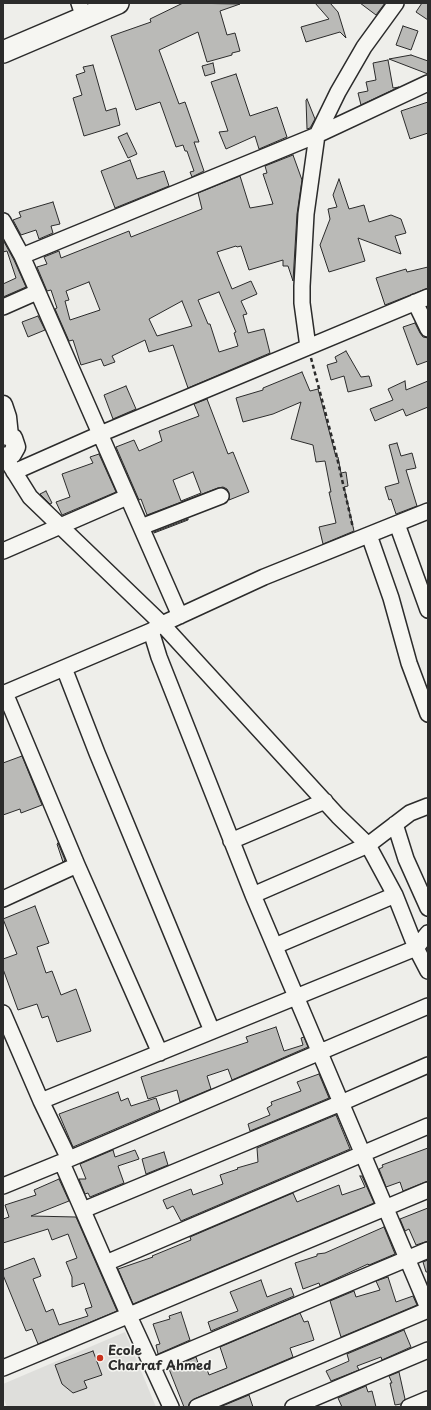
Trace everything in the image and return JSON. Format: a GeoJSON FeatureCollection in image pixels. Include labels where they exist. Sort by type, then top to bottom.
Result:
{"type":"FeatureCollection","features":[{"type":"Feature","properties":{"kind":"main road"},"geometry":{"type":"LineString","coordinates":[[3,52],[81,10],[118,3]]}},
{"type":"Feature","properties":{"kind":"street"},"geometry":{"type":"LineString","coordinates":[[308,347],[302,303],[302,286],[306,214],[317,135],[338,92],[357,60],[396,3]]}},
{"type":"Feature","properties":{"kind":"street"},"geometry":{"type":"LineString","coordinates":[[22,256],[317,135],[428,83]]}},
{"type":"Feature","properties":{"kind":"street"},"geometry":{"type":"LineString","coordinates":[[3,221],[22,256],[180,616]]}},
{"type":"Feature","properties":{"kind":"street"},"geometry":{"type":"LineString","coordinates":[[3,307],[37,292]]}},
{"type":"Feature","properties":{"kind":"street"},"geometry":{"type":"LineString","coordinates":[[7,462],[100,434],[422,299],[428,329]]}},
{"type":"Feature","properties":{"kind":"street"},"geometry":{"type":"LineString","coordinates":[[3,405],[7,417],[6,436],[13,438],[16,447],[7,462]]}},
{"type":"Feature","properties":{"kind":"street"},"geometry":{"type":"LineString","coordinates":[[7,462],[30,497],[368,845],[395,895],[416,948],[428,971]]}},
{"type":"Feature","properties":{"kind":"street"},"geometry":{"type":"LineString","coordinates":[[141,528],[221,496]]}},
{"type":"Feature","properties":{"kind":"street"},"geometry":{"type":"LineString","coordinates":[[3,551],[127,497]]}},
{"type":"Feature","properties":{"kind":"street"},"geometry":{"type":"LineString","coordinates":[[160,1053],[77,865],[4,693],[156,627],[264,577],[428,511]]}},
{"type":"Feature","properties":{"kind":"street"},"geometry":{"type":"LineString","coordinates":[[397,524],[428,610]]}},
{"type":"Feature","properties":{"kind":"street"},"geometry":{"type":"LineString","coordinates":[[362,538],[391,598],[409,663],[428,714]]}},
{"type":"Feature","properties":{"kind":"street"},"geometry":{"type":"LineString","coordinates":[[156,627],[159,657],[231,841],[295,997],[320,1052],[428,1309],[197,1407]]}},
{"type":"Feature","properties":{"kind":"street"},"geometry":{"type":"LineString","coordinates":[[64,668],[96,753],[212,1031]]}},
{"type":"Feature","properties":{"kind":"street"},"geometry":{"type":"LineString","coordinates":[[231,841],[324,801]]}},
{"type":"Feature","properties":{"kind":"street"},"geometry":{"type":"LineString","coordinates":[[253,895],[368,845],[410,813],[428,806]]}},
{"type":"Feature","properties":{"kind":"street"},"geometry":{"type":"LineString","coordinates":[[396,824],[406,859],[428,908]]}},
{"type":"Feature","properties":{"kind":"street"},"geometry":{"type":"LineString","coordinates":[[3,899],[77,865]]}},
{"type":"Feature","properties":{"kind":"street"},"geometry":{"type":"LineString","coordinates":[[275,946],[395,895]]}},
{"type":"Feature","properties":{"kind":"street"},"geometry":{"type":"LineString","coordinates":[[41,1101],[416,948],[428,933]]}},
{"type":"Feature","properties":{"kind":"street"},"geometry":{"type":"LineString","coordinates":[[3,1186],[428,1006]]}},
{"type":"Feature","properties":{"kind":"street"},"geometry":{"type":"LineString","coordinates":[[3,1013],[41,1101],[83,1210],[129,1316],[171,1407]]}},
{"type":"Feature","properties":{"kind":"street"},"geometry":{"type":"LineString","coordinates":[[83,1210],[341,1103],[428,1065]]}},
{"type":"Feature","properties":{"kind":"street"},"geometry":{"type":"LineString","coordinates":[[106,1263],[428,1126]]}},
{"type":"Feature","properties":{"kind":"street"},"geometry":{"type":"LineString","coordinates":[[3,1368],[428,1190]]}},
{"type":"Feature","properties":{"kind":"street"},"geometry":{"type":"LineString","coordinates":[[152,1366],[428,1250]]}},
{"type":"Feature","properties":{"kind":"street"},"geometry":{"type":"LineString","coordinates":[[293,1407],[428,1350]]}},
{"type":"Feature","properties":{"kind":"street"},"geometry":{"type":"LineString","coordinates":[[409,1407],[428,1399]]}},
{"type":"Feature","properties":{"kind":"path"},"geometry":{"type":"LineString","coordinates":[[308,347],[336,453],[362,538]]}},
{"type":"Feature","properties":{"kind":"shaded area","name":"Ecole Charraf Ahmed"},"geometry":{"type":"Polygon","coordinates":[[[125,1332],[156,1407],[7,1407],[3,1397],[3,1384],[125,1332]]]}},
{"type":"Feature","properties":{"kind":"building"},"geometry":{"type":"Polygon","coordinates":[[[183,3],[240,4],[220,11],[227,35],[235,33],[240,51],[232,53],[232,55],[207,62],[198,32],[159,50],[179,104],[185,102],[199,142],[194,142],[204,171],[192,177],[190,172],[194,171],[187,151],[185,151],[183,145],[176,147],[160,102],[136,110],[111,36],[151,22],[150,19],[183,3]]]}},
{"type":"Feature","properties":{"kind":"building"},"geometry":{"type":"Polygon","coordinates":[[[315,3],[330,3],[338,12],[346,38],[340,32],[306,42],[301,27],[329,19],[315,3]]]}},
{"type":"Feature","properties":{"kind":"building"},"geometry":{"type":"Polygon","coordinates":[[[360,3],[385,3],[376,15],[360,3]]]}},
{"type":"Feature","properties":{"kind":"building"},"geometry":{"type":"Polygon","coordinates":[[[422,3],[428,3],[428,20],[416,12],[422,3]]]}},
{"type":"Feature","properties":{"kind":"building"},"geometry":{"type":"Polygon","coordinates":[[[403,26],[418,31],[411,50],[396,45],[403,26]]]}},
{"type":"Feature","properties":{"kind":"building"},"geometry":{"type":"Polygon","coordinates":[[[411,55],[428,61],[428,74],[389,59],[411,55]]]}},
{"type":"Feature","properties":{"kind":"building"},"geometry":{"type":"Polygon","coordinates":[[[388,60],[393,88],[399,87],[361,105],[358,93],[368,91],[366,82],[376,80],[373,63],[388,60]]]}},
{"type":"Feature","properties":{"kind":"building"},"geometry":{"type":"Polygon","coordinates":[[[213,63],[215,73],[205,76],[202,66],[213,63]]]}},
{"type":"Feature","properties":{"kind":"building"},"geometry":{"type":"Polygon","coordinates":[[[93,65],[106,111],[116,108],[120,125],[84,136],[73,98],[82,95],[76,75],[85,72],[83,67],[93,65]]]}},
{"type":"Feature","properties":{"kind":"building"},"geometry":{"type":"Polygon","coordinates":[[[236,74],[250,116],[277,107],[287,137],[259,149],[255,136],[226,149],[219,132],[228,131],[211,82],[236,74]]]}},
{"type":"Feature","properties":{"kind":"building"},"geometry":{"type":"Polygon","coordinates":[[[307,99],[315,119],[310,128],[307,129],[306,100],[307,99]]]}},
{"type":"Feature","properties":{"kind":"building"},"geometry":{"type":"Polygon","coordinates":[[[428,102],[428,133],[410,139],[401,111],[428,102]]]}},
{"type":"Feature","properties":{"kind":"building"},"geometry":{"type":"Polygon","coordinates":[[[127,133],[137,154],[128,158],[118,137],[127,133]]]}},
{"type":"Feature","properties":{"kind":"building"},"geometry":{"type":"Polygon","coordinates":[[[293,155],[302,180],[297,214],[293,281],[288,266],[283,266],[283,260],[249,270],[241,246],[236,246],[217,252],[232,289],[251,281],[257,294],[241,301],[247,314],[243,315],[248,333],[264,329],[270,353],[188,388],[173,345],[149,352],[145,340],[112,356],[115,362],[104,366],[101,359],[81,365],[73,340],[69,341],[55,309],[57,308],[51,290],[47,291],[37,267],[47,264],[44,257],[59,251],[61,258],[129,231],[131,237],[202,209],[198,193],[240,176],[250,208],[273,204],[263,174],[267,173],[265,166],[293,155]],[[89,282],[66,291],[69,300],[65,301],[70,320],[100,310],[89,282]],[[219,292],[198,300],[208,324],[210,324],[219,352],[238,346],[234,333],[236,332],[219,292]],[[182,301],[149,319],[157,336],[192,326],[182,301]]]}},
{"type":"Feature","properties":{"kind":"building"},"geometry":{"type":"Polygon","coordinates":[[[130,160],[137,179],[164,171],[169,186],[115,208],[101,171],[130,160]]]}},
{"type":"Feature","properties":{"kind":"building"},"geometry":{"type":"Polygon","coordinates":[[[339,179],[349,209],[364,205],[369,222],[391,215],[401,219],[406,233],[395,236],[401,254],[358,238],[365,261],[329,272],[320,245],[330,219],[328,209],[337,207],[333,195],[339,179]]]}},
{"type":"Feature","properties":{"kind":"building"},"geometry":{"type":"Polygon","coordinates":[[[53,202],[60,224],[51,226],[53,233],[39,239],[36,230],[21,235],[13,220],[21,217],[19,212],[53,202]]]}},
{"type":"Feature","properties":{"kind":"building"},"geometry":{"type":"Polygon","coordinates":[[[3,240],[26,287],[3,297],[3,284],[16,278],[7,251],[3,252],[3,240]]]}},
{"type":"Feature","properties":{"kind":"building"},"geometry":{"type":"Polygon","coordinates":[[[428,267],[428,288],[385,305],[376,278],[406,269],[407,272],[428,267]]]}},
{"type":"Feature","properties":{"kind":"building"},"geometry":{"type":"Polygon","coordinates":[[[38,316],[45,330],[28,337],[22,322],[38,316]]]}},
{"type":"Feature","properties":{"kind":"building"},"geometry":{"type":"Polygon","coordinates":[[[415,323],[423,337],[428,338],[428,361],[417,365],[403,327],[415,323]]]}},
{"type":"Feature","properties":{"kind":"building"},"geometry":{"type":"Polygon","coordinates":[[[346,351],[361,377],[369,376],[372,386],[348,392],[344,376],[331,380],[327,365],[337,362],[335,357],[346,351]]]}},
{"type":"Feature","properties":{"kind":"building"},"geometry":{"type":"Polygon","coordinates":[[[302,372],[310,391],[318,389],[336,457],[338,457],[341,473],[346,472],[348,486],[344,487],[354,531],[323,544],[319,527],[336,523],[329,492],[331,492],[325,461],[316,462],[313,445],[291,439],[301,402],[273,414],[243,422],[236,398],[263,390],[263,388],[302,372]]]}},
{"type":"Feature","properties":{"kind":"building"},"geometry":{"type":"Polygon","coordinates":[[[405,381],[406,390],[428,381],[428,407],[406,416],[403,409],[375,421],[370,409],[393,400],[388,389],[405,381]]]}},
{"type":"Feature","properties":{"kind":"building"},"geometry":{"type":"Polygon","coordinates":[[[126,386],[136,409],[113,419],[104,395],[126,386]]]}},
{"type":"Feature","properties":{"kind":"building"},"geometry":{"type":"Polygon","coordinates":[[[207,399],[228,454],[233,452],[249,492],[229,500],[229,493],[227,489],[223,487],[218,488],[147,515],[116,447],[134,440],[139,451],[162,441],[159,431],[199,416],[194,404],[207,399]],[[193,472],[173,480],[181,501],[201,493],[193,472]]]}},
{"type":"Feature","properties":{"kind":"building"},"geometry":{"type":"Polygon","coordinates":[[[397,443],[401,456],[412,453],[416,468],[406,470],[417,506],[396,514],[391,499],[389,500],[385,487],[399,483],[389,445],[397,443]]]}},
{"type":"Feature","properties":{"kind":"building"},"geometry":{"type":"Polygon","coordinates":[[[99,454],[116,492],[62,515],[56,502],[70,497],[62,474],[93,463],[90,457],[99,454]]]}},
{"type":"Feature","properties":{"kind":"building"},"geometry":{"type":"Polygon","coordinates":[[[46,491],[52,503],[50,504],[40,494],[46,491]]]}},
{"type":"Feature","properties":{"kind":"building"},"geometry":{"type":"Polygon","coordinates":[[[188,520],[154,533],[154,532],[188,520]]]}},
{"type":"Feature","properties":{"kind":"building"},"geometry":{"type":"Polygon","coordinates":[[[22,756],[42,805],[21,813],[20,809],[3,815],[3,763],[22,756]]]}},
{"type":"Feature","properties":{"kind":"building"},"geometry":{"type":"Polygon","coordinates":[[[58,843],[65,860],[63,862],[57,844],[58,843]]]}},
{"type":"Feature","properties":{"kind":"building"},"geometry":{"type":"Polygon","coordinates":[[[35,906],[49,943],[37,947],[46,973],[52,971],[61,995],[76,989],[91,1031],[57,1042],[48,1016],[42,1018],[37,1004],[18,1010],[3,969],[3,959],[17,954],[3,919],[35,906]]]}},
{"type":"Feature","properties":{"kind":"building"},"geometry":{"type":"Polygon","coordinates":[[[276,1027],[284,1051],[303,1045],[301,1038],[304,1037],[308,1047],[232,1080],[228,1069],[207,1076],[211,1089],[180,1102],[177,1090],[148,1099],[141,1077],[248,1042],[246,1037],[276,1027]]]}},
{"type":"Feature","properties":{"kind":"building"},"geometry":{"type":"Polygon","coordinates":[[[319,1074],[329,1098],[250,1131],[248,1124],[270,1115],[267,1108],[272,1105],[271,1102],[301,1091],[297,1082],[319,1074]]]}},
{"type":"Feature","properties":{"kind":"building"},"geometry":{"type":"Polygon","coordinates":[[[118,1092],[121,1101],[128,1098],[131,1106],[156,1098],[160,1110],[73,1147],[59,1114],[118,1092]]]}},
{"type":"Feature","properties":{"kind":"building"},"geometry":{"type":"Polygon","coordinates":[[[336,1115],[350,1149],[181,1221],[173,1206],[167,1209],[163,1200],[191,1189],[193,1195],[223,1184],[220,1175],[258,1162],[257,1148],[336,1115]]]}},
{"type":"Feature","properties":{"kind":"building"},"geometry":{"type":"Polygon","coordinates":[[[428,1148],[428,1181],[403,1191],[400,1182],[386,1187],[379,1169],[383,1167],[382,1165],[428,1148]]]}},
{"type":"Feature","properties":{"kind":"building"},"geometry":{"type":"Polygon","coordinates":[[[113,1150],[115,1157],[135,1150],[139,1159],[118,1166],[124,1183],[90,1197],[88,1193],[85,1194],[79,1179],[86,1179],[80,1164],[113,1150]]]}},
{"type":"Feature","properties":{"kind":"building"},"geometry":{"type":"Polygon","coordinates":[[[164,1152],[168,1165],[146,1174],[142,1159],[164,1152]]]}},
{"type":"Feature","properties":{"kind":"building"},"geometry":{"type":"Polygon","coordinates":[[[360,1176],[362,1176],[374,1203],[133,1304],[118,1269],[153,1257],[152,1256],[191,1240],[190,1237],[293,1193],[297,1202],[339,1185],[342,1195],[365,1187],[360,1176]]]}},
{"type":"Feature","properties":{"kind":"building"},"geometry":{"type":"Polygon","coordinates":[[[59,1179],[69,1201],[31,1216],[76,1217],[117,1311],[38,1344],[32,1329],[26,1331],[3,1275],[3,1270],[34,1258],[41,1276],[33,1279],[46,1312],[53,1309],[59,1325],[88,1316],[85,1309],[92,1307],[84,1283],[72,1287],[72,1277],[66,1262],[77,1258],[68,1234],[52,1240],[48,1229],[3,1243],[3,1219],[9,1217],[5,1205],[36,1195],[34,1190],[59,1179]]]}},
{"type":"Feature","properties":{"kind":"building"},"geometry":{"type":"Polygon","coordinates":[[[428,1208],[428,1241],[416,1245],[409,1229],[405,1231],[400,1219],[428,1208]]]}},
{"type":"Feature","properties":{"kind":"building"},"geometry":{"type":"Polygon","coordinates":[[[384,1227],[395,1254],[369,1265],[368,1264],[320,1286],[319,1283],[303,1289],[295,1263],[317,1256],[317,1254],[325,1253],[384,1227]]]}},
{"type":"Feature","properties":{"kind":"building"},"geometry":{"type":"Polygon","coordinates":[[[428,1260],[428,1272],[426,1272],[423,1262],[428,1260]]]}},
{"type":"Feature","properties":{"kind":"building"},"geometry":{"type":"Polygon","coordinates":[[[388,1277],[396,1302],[413,1296],[417,1305],[341,1337],[330,1301],[354,1291],[356,1297],[380,1290],[376,1281],[388,1277]]]}},
{"type":"Feature","properties":{"kind":"building"},"geometry":{"type":"Polygon","coordinates":[[[261,1280],[267,1297],[291,1288],[294,1296],[211,1331],[208,1322],[238,1311],[230,1292],[261,1280]]]}},
{"type":"Feature","properties":{"kind":"building"},"geometry":{"type":"Polygon","coordinates":[[[181,1312],[190,1340],[158,1354],[156,1345],[160,1344],[153,1324],[170,1319],[169,1316],[181,1312]]]}},
{"type":"Feature","properties":{"kind":"building"},"geometry":{"type":"Polygon","coordinates":[[[300,1313],[304,1322],[308,1321],[314,1340],[290,1348],[293,1357],[194,1399],[190,1402],[188,1407],[184,1407],[169,1369],[196,1357],[199,1366],[205,1364],[209,1375],[227,1368],[220,1347],[300,1313]]]}},
{"type":"Feature","properties":{"kind":"building"},"geometry":{"type":"Polygon","coordinates":[[[404,1330],[411,1347],[382,1360],[381,1357],[357,1366],[359,1370],[331,1381],[326,1371],[349,1361],[347,1354],[404,1330]]]}},
{"type":"Feature","properties":{"kind":"building"},"geometry":{"type":"Polygon","coordinates":[[[93,1351],[102,1375],[84,1381],[87,1388],[73,1393],[62,1384],[55,1365],[93,1351]]]}},
{"type":"Feature","properties":{"kind":"building"},"geometry":{"type":"Polygon","coordinates":[[[399,1372],[405,1399],[401,1404],[395,1405],[390,1383],[392,1383],[389,1376],[399,1372]]]}},
{"type":"Feature","properties":{"kind":"building"},"geometry":{"type":"Polygon","coordinates":[[[366,1386],[368,1392],[372,1391],[376,1407],[342,1407],[338,1398],[366,1386]]]}},
{"type":"Feature","properties":{"kind":"building"},"geometry":{"type":"Polygon","coordinates":[[[249,1395],[253,1407],[220,1407],[249,1395]]]}},
{"type":"Feature","properties":{"kind":"place","name":"Ecole Charraf Ahmed"},"geometry":{"type":"Point","coordinates":[100,1358]}}]}
